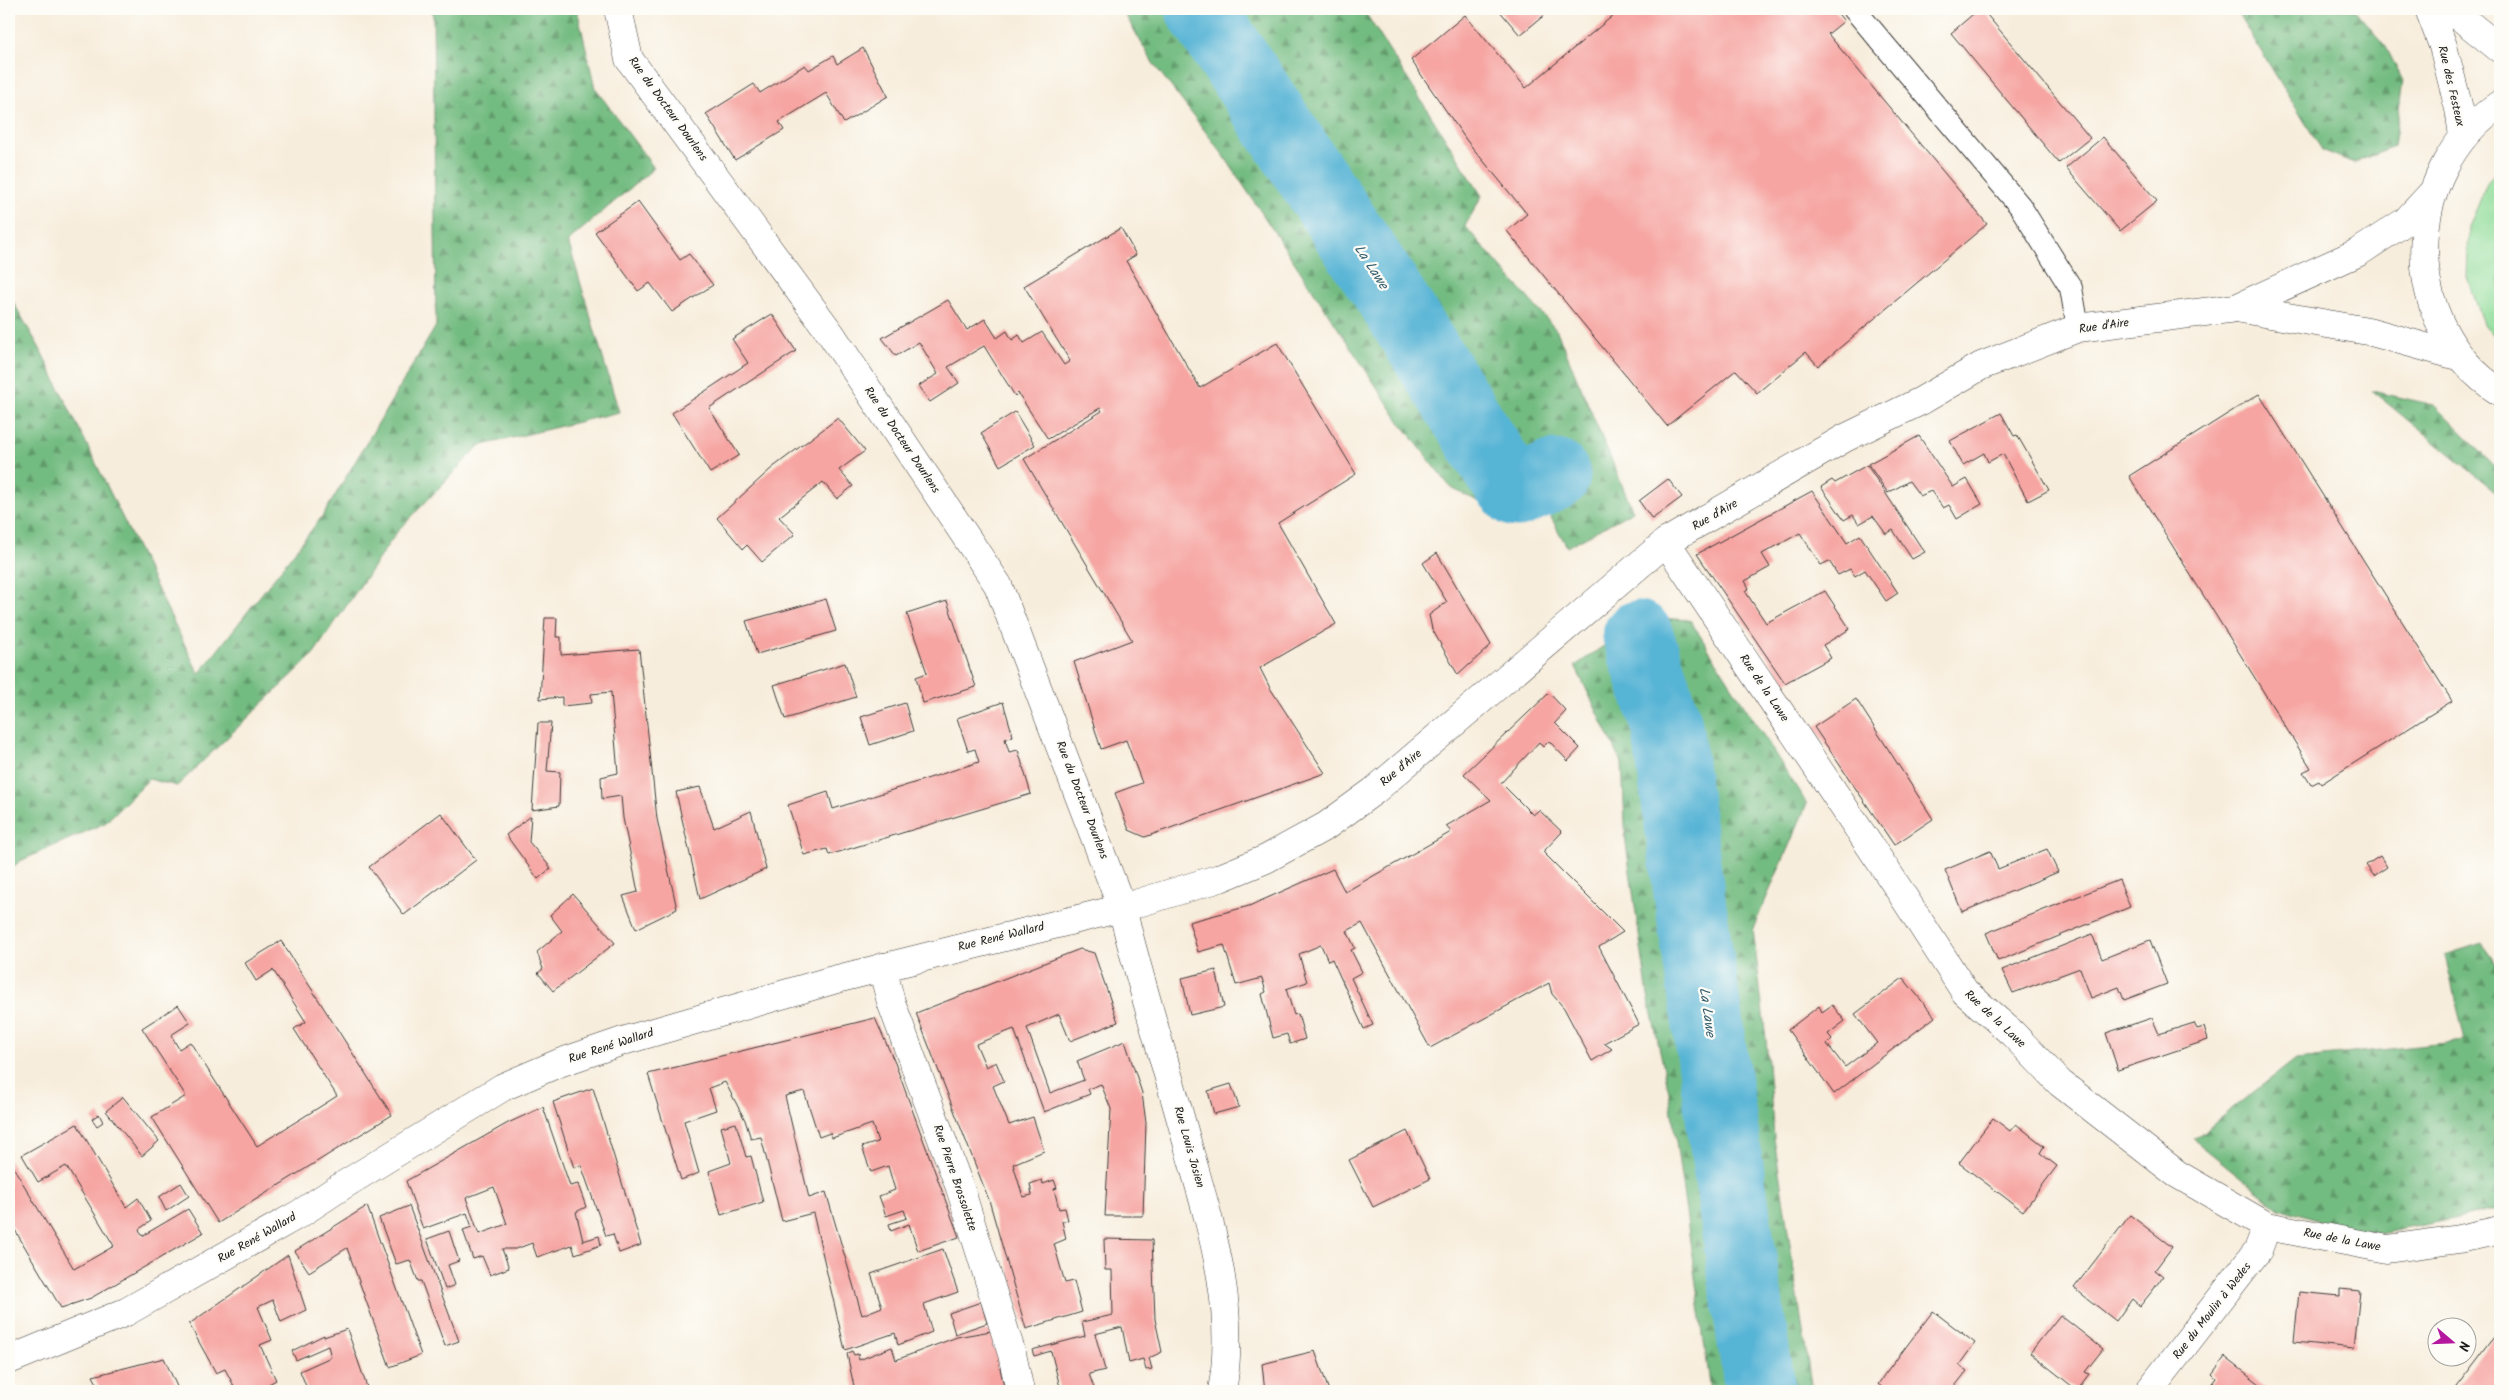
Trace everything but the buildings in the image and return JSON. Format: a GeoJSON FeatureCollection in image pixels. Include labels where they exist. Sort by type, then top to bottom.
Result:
{"type":"FeatureCollection","features":[{"type":"Feature","properties":{"kind":"street","name":"Rue du Docteur Dourlens"},"geometry":{"type":"LineString","coordinates":[[618,9],[629,59],[831,334],[998,585],[1122,908]]}},
{"type":"Feature","properties":{"kind":"street","name":"Rue des Festeux"},"geometry":{"type":"LineString","coordinates":[[2433,12],[2500,49]]}},
{"type":"Feature","properties":{"kind":"street","name":"Rue des Festeux"},"geometry":{"type":"LineString","coordinates":[[2433,12],[2443,46],[2463,136]]}},
{"type":"Feature","properties":{"kind":"street"},"geometry":{"type":"LineString","coordinates":[[2500,104],[2487,112],[2463,136],[2444,163],[2432,193],[2423,235],[2426,278],[2438,319],[2461,357],[2488,384],[2500,392]]}},
{"type":"Feature","properties":{"kind":"street","name":"Rue d'Aire"},"geometry":{"type":"LineString","coordinates":[[2236,308],[2359,252],[2406,221],[2432,193]]}},
{"type":"Feature","properties":{"kind":"street","name":"Rue d'Aire"},"geometry":{"type":"LineString","coordinates":[[1266,859],[1326,826],[1374,791],[1666,542],[1845,438],[1921,401],[1981,366],[2078,328],[2236,308],[2368,331],[2461,357]]}},
{"type":"Feature","properties":{"kind":"street","name":"Rue de la Lawe"},"geometry":{"type":"LineString","coordinates":[[1666,542],[1889,874],[1965,992],[2012,1033],[2060,1083],[2177,1174],[2267,1226],[2387,1249],[2459,1239],[2500,1230]]}},
{"type":"Feature","properties":{"kind":"street","name":"Rue René Wallard"},"geometry":{"type":"LineString","coordinates":[[9,1360],[126,1312],[302,1213],[342,1186],[503,1087],[558,1063],[623,1040],[882,967],[1122,908],[1220,878],[1266,859]]}},
{"type":"Feature","properties":{"kind":"street","name":"Rue Louis Josien"},"geometry":{"type":"LineString","coordinates":[[1122,908],[1140,984],[1209,1220],[1225,1295],[1226,1369],[1222,1391]]}},
{"type":"Feature","properties":{"kind":"street","name":"Rue Pierre Brossolette"},"geometry":{"type":"LineString","coordinates":[[882,967],[891,1002],[960,1188],[1012,1354],[1020,1391]]}},
{"type":"Feature","properties":{"kind":"street","name":"Rue du Moulin à Wedes"},"geometry":{"type":"LineString","coordinates":[[2149,1391],[2258,1250],[2267,1226]]}},
{"type":"Feature","properties":{"kind":"lane"},"geometry":{"type":"LineString","coordinates":[[1854,9],[2020,206],[2072,288],[2078,328]]}},
{"type":"Feature","properties":{"kind":"green space"},"geometry":{"type":"Polygon","coordinates":[[[433,9],[577,9],[595,88],[654,168],[568,241],[619,412],[479,446],[397,532],[312,656],[177,786],[149,779],[105,823],[20,861],[9,871],[9,295],[39,347],[199,674],[324,514],[436,326],[433,9]]]}},
{"type":"Feature","properties":{"kind":"green space"},"geometry":{"type":"Polygon","coordinates":[[[1122,9],[1363,9],[1482,196],[1465,226],[1557,331],[1633,511],[1567,547],[1532,482],[1488,506],[1451,488],[1400,422],[1224,156],[1153,63],[1122,9]]]}},
{"type":"Feature","properties":{"kind":"green space"},"geometry":{"type":"Polygon","coordinates":[[[2235,9],[2354,9],[2386,47],[2403,81],[2394,146],[2354,163],[2322,150],[2235,9]]]}},
{"type":"Feature","properties":{"kind":"green space"},"geometry":{"type":"Polygon","coordinates":[[[2500,169],[2500,343],[2484,324],[2467,277],[2469,227],[2488,181],[2500,169]]]}},
{"type":"Feature","properties":{"kind":"green space"},"geometry":{"type":"Polygon","coordinates":[[[2372,391],[2434,405],[2500,471],[2500,495],[2372,391]]]}},
{"type":"Feature","properties":{"kind":"green space"},"geometry":{"type":"Polygon","coordinates":[[[1645,617],[1690,620],[1807,804],[1753,929],[1766,1039],[1774,1138],[1812,1391],[1711,1391],[1669,1092],[1648,996],[1626,844],[1622,763],[1575,666],[1645,617]]]}},
{"type":"Feature","properties":{"kind":"green space"},"geometry":{"type":"Polygon","coordinates":[[[2482,943],[2500,971],[2500,1209],[2385,1233],[2342,1228],[2279,1208],[2193,1139],[2296,1059],[2465,1041],[2445,955],[2482,943]]]}},
{"type":"Feature","properties":{"kind":"waterway","name":"La Lawe"},"geometry":{"type":"LineString","coordinates":[[1201,9],[1384,286],[1505,479],[1517,492],[1555,475]]}},
{"type":"Feature","properties":{"kind":"waterway","name":"La Lawe"},"geometry":{"type":"LineString","coordinates":[[1638,636],[1667,725],[1760,1391]]}}]}
